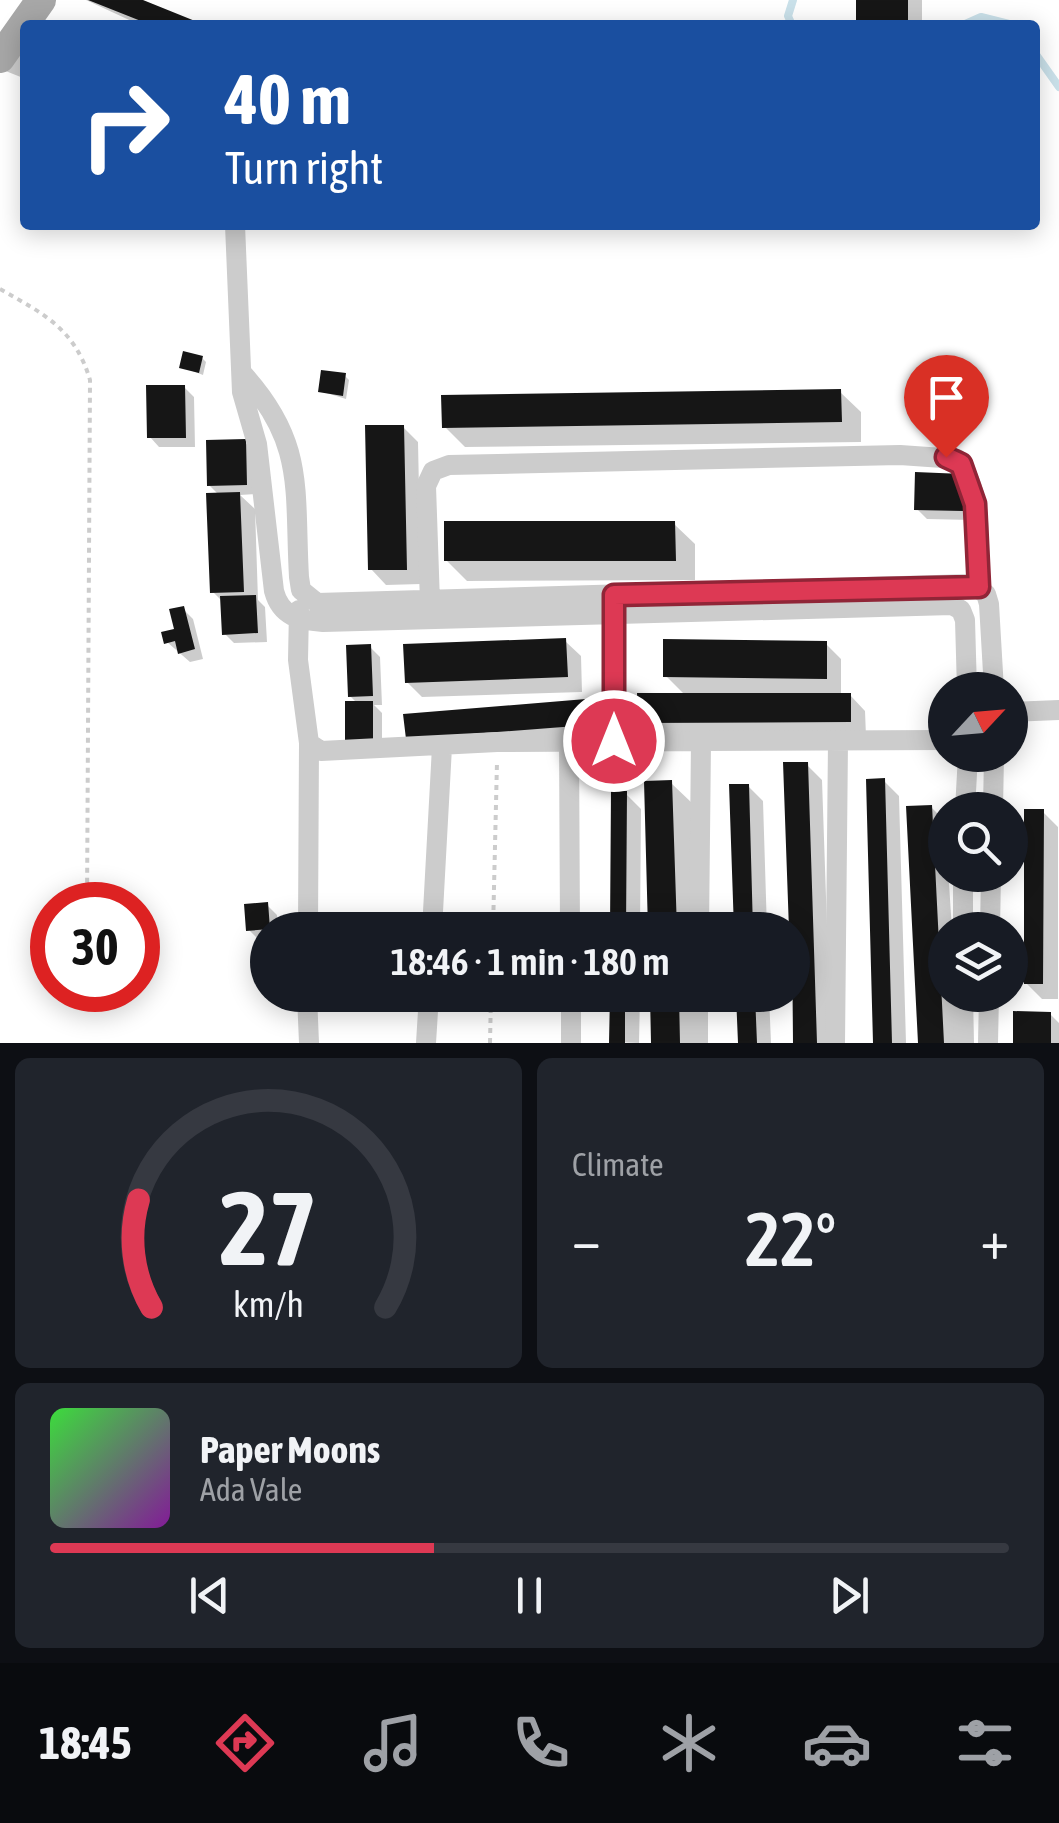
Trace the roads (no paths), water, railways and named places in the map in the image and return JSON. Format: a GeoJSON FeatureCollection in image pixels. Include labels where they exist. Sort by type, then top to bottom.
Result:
{"type":"FeatureCollection","features":[{"type":"Feature","properties":{"kind":"street"},"geometry":{"type":"LineString","coordinates":[[238,230],[242,373],[253,400],[291,448],[301,590],[298,660],[309,743],[308,912]]}},
{"type":"Feature","properties":{"kind":"street"},"geometry":{"type":"LineString","coordinates":[[253,400],[274,591],[283,611],[299,620],[979,587]]}},
{"type":"Feature","properties":{"kind":"street"},"geometry":{"type":"LineString","coordinates":[[430,602],[426,486],[433,471],[449,465],[900,455],[957,459],[966,472],[975,504],[979,587],[989,604],[993,672]]}},
{"type":"Feature","properties":{"kind":"street"},"geometry":{"type":"LineString","coordinates":[[301,590],[317,603],[952,605],[965,620],[966,672]]}},
{"type":"Feature","properties":{"kind":"street"},"geometry":{"type":"LineString","coordinates":[[614,604],[614,741]]}},
{"type":"Feature","properties":{"kind":"street"},"geometry":{"type":"LineString","coordinates":[[1028,711],[1059,710]]}},
{"type":"Feature","properties":{"kind":"street"},"geometry":{"type":"LineString","coordinates":[[309,743],[320,751],[442,748],[497,742],[928,740]]}},
{"type":"Feature","properties":{"kind":"street"},"geometry":{"type":"LineString","coordinates":[[699,912],[701,741]]}},
{"type":"Feature","properties":{"kind":"street"},"geometry":{"type":"LineString","coordinates":[[835,1043],[838,741]]}},
{"type":"Feature","properties":{"kind":"street"},"geometry":{"type":"LineString","coordinates":[[569,742],[570,912]]}},
{"type":"Feature","properties":{"kind":"street"},"geometry":{"type":"LineString","coordinates":[[433,912],[442,748]]}},
{"type":"Feature","properties":{"kind":"street"},"geometry":{"type":"LineString","coordinates":[[308,1012],[309,1043]]}},
{"type":"Feature","properties":{"kind":"street"},"geometry":{"type":"LineString","coordinates":[[426,1043],[427,1012]]}},
{"type":"Feature","properties":{"kind":"street"},"geometry":{"type":"LineString","coordinates":[[571,1012],[572,1043]]}},
{"type":"Feature","properties":{"kind":"street"},"geometry":{"type":"LineString","coordinates":[[698,1012],[698,1043]]}},
{"type":"Feature","properties":{"kind":"street"},"geometry":{"type":"LineString","coordinates":[[964,1012],[964,1043]]}},
{"type":"Feature","properties":{"kind":"street"},"geometry":{"type":"LineString","coordinates":[[988,1012],[988,1043]]}},
{"type":"Feature","properties":{"kind":"waterway"},"geometry":{"type":"LineString","coordinates":[[790,20],[793,0]]}},
{"type":"Feature","properties":{"kind":"waterway"},"geometry":{"type":"LineString","coordinates":[[974,20],[993,20]]}},
{"type":"Feature","properties":{"kind":"waterway"},"geometry":{"type":"LineString","coordinates":[[1040,60],[1059,87]]}}]}
